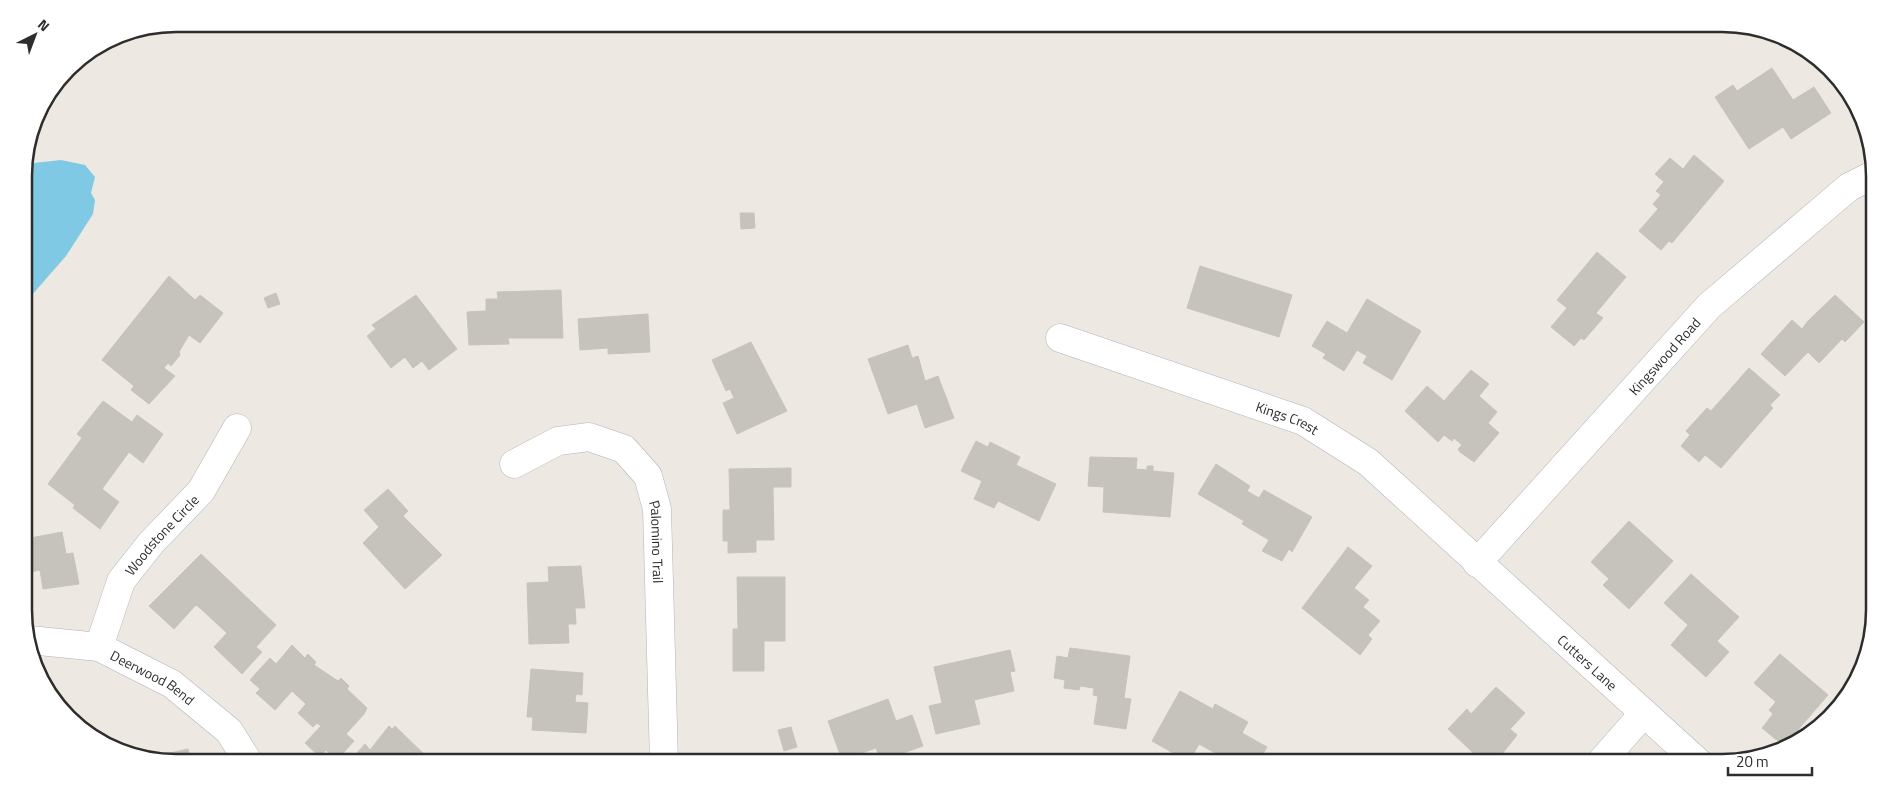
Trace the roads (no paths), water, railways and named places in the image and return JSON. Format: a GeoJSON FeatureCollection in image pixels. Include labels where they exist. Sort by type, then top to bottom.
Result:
{"type":"FeatureCollection","features":[{"type":"Feature","properties":{"kind":"street","name":"Kingswood Road"},"geometry":{"type":"LineString","coordinates":[[1476,563],[1709,306],[1849,187],[1866,178]]}},
{"type":"Feature","properties":{"kind":"street","name":"Kings Crest"},"geometry":{"type":"LineString","coordinates":[[1060,338],[1303,421],[1368,462],[1476,563]]}},
{"type":"Feature","properties":{"kind":"street","name":"Woodstone Circle"},"geometry":{"type":"LineString","coordinates":[[98,646],[121,580],[151,543],[201,491],[236,428]]}},
{"type":"Feature","properties":{"kind":"street","name":"Palomino Trail"},"geometry":{"type":"LineString","coordinates":[[514,464],[558,441],[589,437],[624,449],[648,476],[657,510],[664,754]]}},
{"type":"Feature","properties":{"kind":"street","name":"Cutters Lane"},"geometry":{"type":"LineString","coordinates":[[1476,563],[1689,754]]}},
{"type":"Feature","properties":{"kind":"street","name":"Deerwood Bend"},"geometry":{"type":"LineString","coordinates":[[36,641],[98,646],[172,684],[229,731],[243,754]]}},
{"type":"Feature","properties":{"kind":"street"},"geometry":{"type":"LineString","coordinates":[[1608,754],[1644,713]]}},
{"type":"Feature","properties":{"kind":"water"},"geometry":{"type":"Polygon","coordinates":[[[61,160],[85,165],[95,177],[91,193],[95,200],[93,214],[66,256],[33,294],[33,167],[33,163],[61,160]]]}}]}
